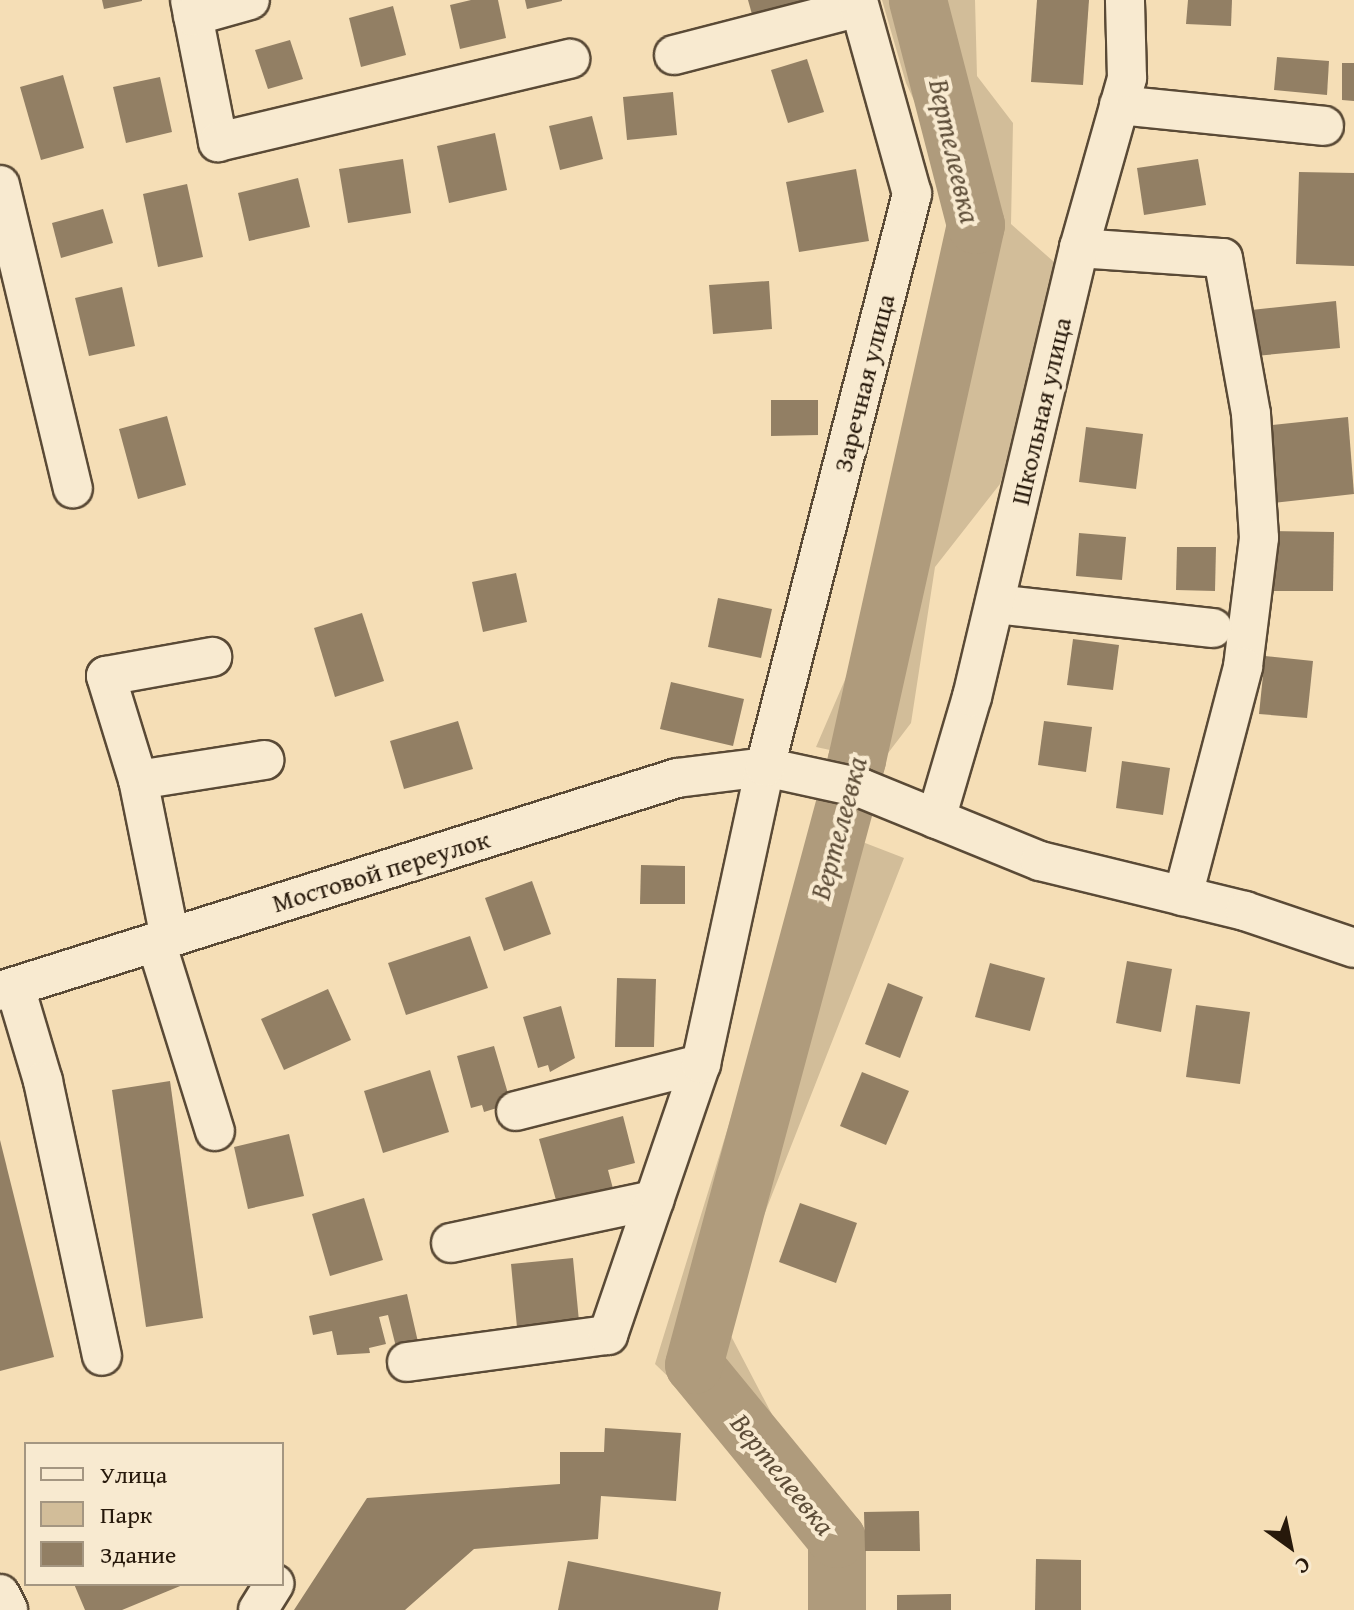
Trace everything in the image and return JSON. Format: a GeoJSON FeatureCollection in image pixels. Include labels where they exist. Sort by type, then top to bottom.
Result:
{"type":"FeatureCollection","features":[{"type":"Feature","properties":{"kind":"street"},"geometry":{"type":"LineString","coordinates":[[250,0],[191,8],[218,142],[570,59]]}},
{"type":"Feature","properties":{"kind":"street","name":"Школьная улица"},"geometry":{"type":"LineString","coordinates":[[936,819],[995,604],[1079,248],[1127,78],[1125,0]]}},
{"type":"Feature","properties":{"kind":"street"},"geometry":{"type":"LineString","coordinates":[[674,55],[858,3]]}},
{"type":"Feature","properties":{"kind":"street","name":"Заречная улица"},"geometry":{"type":"LineString","coordinates":[[407,1362],[608,1335],[701,1064],[765,767],[912,194],[858,3]]}},
{"type":"Feature","properties":{"kind":"street"},"geometry":{"type":"LineString","coordinates":[[1119,105],[1324,126]]}},
{"type":"Feature","properties":{"kind":"street"},"geometry":{"type":"LineString","coordinates":[[0,185],[73,488]]}},
{"type":"Feature","properties":{"kind":"street"},"geometry":{"type":"LineString","coordinates":[[1079,248],[1223,258],[1251,414],[1259,538],[1243,667],[1183,896]]}},
{"type":"Feature","properties":{"kind":"street"},"geometry":{"type":"LineString","coordinates":[[995,604],[1213,628]]}},
{"type":"Feature","properties":{"kind":"street"},"geometry":{"type":"LineString","coordinates":[[212,657],[106,676],[138,780],[163,940],[215,1131]]}},
{"type":"Feature","properties":{"kind":"street"},"geometry":{"type":"LineString","coordinates":[[138,780],[264,760]]}},
{"type":"Feature","properties":{"kind":"street","name":"Мостовой переулок"},"geometry":{"type":"LineString","coordinates":[[7,989],[677,778],[765,767],[861,788],[1040,861],[1183,896],[1354,948]]}},
{"type":"Feature","properties":{"kind":"street"},"geometry":{"type":"LineString","coordinates":[[7,989],[43,1081],[102,1356]]}},
{"type":"Feature","properties":{"kind":"street"},"geometry":{"type":"LineString","coordinates":[[516,1111],[701,1064]]}},
{"type":"Feature","properties":{"kind":"street"},"geometry":{"type":"LineString","coordinates":[[451,1243],[654,1200]]}},
{"type":"Feature","properties":{"kind":"street"},"geometry":{"type":"LineString","coordinates":[[258,1610],[273,1586]]}},
{"type":"Feature","properties":{"kind":"street"},"geometry":{"type":"LineString","coordinates":[[0,1594],[8,1610]]}},
{"type":"Feature","properties":{"kind":"green space"},"geometry":{"type":"Polygon","coordinates":[[[882,0],[975,0],[977,76],[1013,123],[1011,224],[1054,262],[1035,370],[1000,484],[935,567],[911,723],[882,761],[816,747],[866,631],[906,422],[960,254],[957,194],[906,83],[882,0]]]}},
{"type":"Feature","properties":{"kind":"green space"},"geometry":{"type":"Polygon","coordinates":[[[821,826],[904,858],[748,1256],[731,1336],[837,1539],[655,1364],[821,826]]]}},
{"type":"Feature","properties":{"kind":"building"},"geometry":{"type":"Polygon","coordinates":[[[102,0],[142,0],[142,1],[104,9],[102,0]]]}},
{"type":"Feature","properties":{"kind":"building"},"geometry":{"type":"Polygon","coordinates":[[[471,0],[498,0],[506,38],[460,49],[450,5],[471,0]]]}},
{"type":"Feature","properties":{"kind":"building"},"geometry":{"type":"Polygon","coordinates":[[[525,0],[562,0],[562,1],[527,9],[525,0]]]}},
{"type":"Feature","properties":{"kind":"building"},"geometry":{"type":"Polygon","coordinates":[[[748,0],[800,0],[802,6],[753,18],[748,0]]]}},
{"type":"Feature","properties":{"kind":"building"},"geometry":{"type":"Polygon","coordinates":[[[1037,0],[1089,0],[1083,85],[1031,82],[1037,0]]]}},
{"type":"Feature","properties":{"kind":"building"},"geometry":{"type":"Polygon","coordinates":[[[1188,0],[1232,0],[1231,26],[1186,24],[1188,0]]]}},
{"type":"Feature","properties":{"kind":"building"},"geometry":{"type":"Polygon","coordinates":[[[393,6],[406,55],[361,67],[349,18],[393,6]]]}},
{"type":"Feature","properties":{"kind":"building"},"geometry":{"type":"Polygon","coordinates":[[[290,40],[303,79],[268,89],[255,50],[290,40]]]}},
{"type":"Feature","properties":{"kind":"building"},"geometry":{"type":"Polygon","coordinates":[[[1277,57],[1329,61],[1327,95],[1274,90],[1277,57]]]}},
{"type":"Feature","properties":{"kind":"building"},"geometry":{"type":"Polygon","coordinates":[[[807,59],[824,112],[788,123],[771,70],[807,59]]]}},
{"type":"Feature","properties":{"kind":"building"},"geometry":{"type":"Polygon","coordinates":[[[1342,63],[1354,63],[1354,101],[1342,100],[1342,63]]]}},
{"type":"Feature","properties":{"kind":"building"},"geometry":{"type":"Polygon","coordinates":[[[63,75],[84,148],[41,160],[20,87],[63,75]]]}},
{"type":"Feature","properties":{"kind":"building"},"geometry":{"type":"Polygon","coordinates":[[[160,77],[172,132],[126,143],[113,87],[160,77]]]}},
{"type":"Feature","properties":{"kind":"building"},"geometry":{"type":"Polygon","coordinates":[[[673,92],[677,135],[627,140],[623,97],[673,92]]]}},
{"type":"Feature","properties":{"kind":"building"},"geometry":{"type":"Polygon","coordinates":[[[592,116],[603,159],[560,170],[549,126],[592,116]]]}},
{"type":"Feature","properties":{"kind":"building"},"geometry":{"type":"Polygon","coordinates":[[[495,133],[507,190],[449,203],[437,146],[495,133]]]}},
{"type":"Feature","properties":{"kind":"building"},"geometry":{"type":"Polygon","coordinates":[[[403,159],[411,213],[348,223],[339,169],[403,159]]]}},
{"type":"Feature","properties":{"kind":"building"},"geometry":{"type":"Polygon","coordinates":[[[1198,159],[1206,205],[1144,215],[1137,168],[1198,159]]]}},
{"type":"Feature","properties":{"kind":"building"},"geometry":{"type":"Polygon","coordinates":[[[856,169],[869,241],[799,252],[786,182],[856,169]]]}},
{"type":"Feature","properties":{"kind":"building"},"geometry":{"type":"Polygon","coordinates":[[[1299,172],[1354,173],[1354,266],[1296,264],[1299,172]]]}},
{"type":"Feature","properties":{"kind":"building"},"geometry":{"type":"Polygon","coordinates":[[[298,178],[310,227],[249,241],[238,193],[298,178]]]}},
{"type":"Feature","properties":{"kind":"building"},"geometry":{"type":"Polygon","coordinates":[[[187,184],[203,257],[158,267],[143,194],[187,184]]]}},
{"type":"Feature","properties":{"kind":"building"},"geometry":{"type":"Polygon","coordinates":[[[103,209],[113,243],[61,258],[52,223],[103,209]]]}},
{"type":"Feature","properties":{"kind":"building"},"geometry":{"type":"Polygon","coordinates":[[[769,281],[772,329],[713,334],[709,285],[769,281]]]}},
{"type":"Feature","properties":{"kind":"building"},"geometry":{"type":"Polygon","coordinates":[[[122,287],[135,346],[89,356],[75,298],[122,287]]]}},
{"type":"Feature","properties":{"kind":"building"},"geometry":{"type":"Polygon","coordinates":[[[1336,301],[1340,348],[1255,356],[1251,310],[1336,301]]]}},
{"type":"Feature","properties":{"kind":"building"},"geometry":{"type":"Polygon","coordinates":[[[771,400],[818,400],[818,435],[771,436],[771,400]]]}},
{"type":"Feature","properties":{"kind":"building"},"geometry":{"type":"Polygon","coordinates":[[[167,416],[186,485],[138,499],[119,429],[167,416]]]}},
{"type":"Feature","properties":{"kind":"building"},"geometry":{"type":"Polygon","coordinates":[[[1348,417],[1354,494],[1273,503],[1264,426],[1348,417]]]}},
{"type":"Feature","properties":{"kind":"building"},"geometry":{"type":"Polygon","coordinates":[[[1086,427],[1143,434],[1136,489],[1079,482],[1086,427]]]}},
{"type":"Feature","properties":{"kind":"building"},"geometry":{"type":"Polygon","coordinates":[[[1269,531],[1334,532],[1333,591],[1268,591],[1269,531]]]}},
{"type":"Feature","properties":{"kind":"building"},"geometry":{"type":"Polygon","coordinates":[[[1079,533],[1126,537],[1122,580],[1076,576],[1079,533]]]}},
{"type":"Feature","properties":{"kind":"building"},"geometry":{"type":"Polygon","coordinates":[[[1177,547],[1216,547],[1215,591],[1176,590],[1177,547]]]}},
{"type":"Feature","properties":{"kind":"building"},"geometry":{"type":"Polygon","coordinates":[[[516,573],[527,622],[483,632],[472,582],[516,573]]]}},
{"type":"Feature","properties":{"kind":"building"},"geometry":{"type":"Polygon","coordinates":[[[718,598],[772,609],[761,658],[708,647],[718,598]]]}},
{"type":"Feature","properties":{"kind":"building"},"geometry":{"type":"Polygon","coordinates":[[[362,613],[384,681],[335,697],[314,628],[362,613]]]}},
{"type":"Feature","properties":{"kind":"building"},"geometry":{"type":"Polygon","coordinates":[[[1073,639],[1119,645],[1113,690],[1067,685],[1073,639]]]}},
{"type":"Feature","properties":{"kind":"building"},"geometry":{"type":"Polygon","coordinates":[[[1265,656],[1313,661],[1307,718],[1259,714],[1265,656]]]}},
{"type":"Feature","properties":{"kind":"building"},"geometry":{"type":"Polygon","coordinates":[[[671,682],[744,699],[733,746],[660,729],[671,682]]]}},
{"type":"Feature","properties":{"kind":"building"},"geometry":{"type":"Polygon","coordinates":[[[458,721],[473,769],[404,789],[390,741],[458,721]]]}},
{"type":"Feature","properties":{"kind":"building"},"geometry":{"type":"Polygon","coordinates":[[[1044,721],[1092,727],[1086,772],[1038,765],[1044,721]]]}},
{"type":"Feature","properties":{"kind":"building"},"geometry":{"type":"Polygon","coordinates":[[[1122,761],[1170,768],[1163,815],[1116,808],[1122,761]]]}},
{"type":"Feature","properties":{"kind":"building"},"geometry":{"type":"Polygon","coordinates":[[[641,865],[685,866],[685,904],[640,904],[641,865]]]}},
{"type":"Feature","properties":{"kind":"building"},"geometry":{"type":"Polygon","coordinates":[[[532,881],[551,934],[504,951],[485,898],[532,881]]]}},
{"type":"Feature","properties":{"kind":"building"},"geometry":{"type":"Polygon","coordinates":[[[470,936],[488,988],[406,1015],[388,963],[470,936]]]}},
{"type":"Feature","properties":{"kind":"building"},"geometry":{"type":"Polygon","coordinates":[[[1127,961],[1172,969],[1161,1032],[1116,1023],[1127,961]]]}},
{"type":"Feature","properties":{"kind":"building"},"geometry":{"type":"Polygon","coordinates":[[[990,963],[1045,978],[1030,1031],[975,1017],[990,963]]]}},
{"type":"Feature","properties":{"kind":"building"},"geometry":{"type":"Polygon","coordinates":[[[617,978],[656,979],[654,1047],[615,1047],[617,978]]]}},
{"type":"Feature","properties":{"kind":"building"},"geometry":{"type":"Polygon","coordinates":[[[888,983],[923,997],[900,1058],[865,1044],[888,983]]]}},
{"type":"Feature","properties":{"kind":"building"},"geometry":{"type":"Polygon","coordinates":[[[328,989],[351,1040],[284,1070],[261,1019],[328,989]]]}},
{"type":"Feature","properties":{"kind":"building"},"geometry":{"type":"Polygon","coordinates":[[[1196,1005],[1250,1012],[1240,1084],[1186,1077],[1196,1005]]]}},
{"type":"Feature","properties":{"kind":"building"},"geometry":{"type":"Polygon","coordinates":[[[561,1006],[575,1058],[550,1072],[548,1065],[538,1068],[523,1017],[561,1006]]]}},
{"type":"Feature","properties":{"kind":"building"},"geometry":{"type":"Polygon","coordinates":[[[494,1046],[509,1097],[499,1100],[500,1107],[484,1112],[482,1105],[471,1108],[457,1056],[494,1046]]]}},
{"type":"Feature","properties":{"kind":"building"},"geometry":{"type":"Polygon","coordinates":[[[430,1070],[449,1132],[383,1153],[364,1091],[430,1070]]]}},
{"type":"Feature","properties":{"kind":"building"},"geometry":{"type":"Polygon","coordinates":[[[862,1072],[909,1091],[886,1145],[840,1126],[862,1072]]]}},
{"type":"Feature","properties":{"kind":"building"},"geometry":{"type":"Polygon","coordinates":[[[170,1081],[203,1318],[146,1327],[112,1090],[170,1081]]]}},
{"type":"Feature","properties":{"kind":"building"},"geometry":{"type":"Polygon","coordinates":[[[623,1116],[635,1163],[608,1170],[615,1196],[559,1211],[539,1139],[623,1116]]]}},
{"type":"Feature","properties":{"kind":"building"},"geometry":{"type":"Polygon","coordinates":[[[289,1134],[304,1196],[248,1209],[234,1147],[289,1134]]]}},
{"type":"Feature","properties":{"kind":"building"},"geometry":{"type":"Polygon","coordinates":[[[0,1140],[54,1357],[0,1371],[0,1140]]]}},
{"type":"Feature","properties":{"kind":"building"},"geometry":{"type":"Polygon","coordinates":[[[364,1198],[383,1260],[330,1276],[312,1214],[364,1198]]]}},
{"type":"Feature","properties":{"kind":"building"},"geometry":{"type":"Polygon","coordinates":[[[800,1203],[857,1223],[836,1283],[779,1262],[800,1203]]]}},
{"type":"Feature","properties":{"kind":"building"},"geometry":{"type":"Polygon","coordinates":[[[573,1258],[580,1332],[518,1338],[511,1264],[573,1258]]]}},
{"type":"Feature","properties":{"kind":"building"},"geometry":{"type":"Polygon","coordinates":[[[407,1294],[418,1342],[396,1347],[388,1315],[379,1317],[386,1344],[369,1348],[370,1353],[337,1355],[332,1331],[313,1335],[309,1316],[407,1294]]]}},
{"type":"Feature","properties":{"kind":"building"},"geometry":{"type":"Polygon","coordinates":[[[605,1428],[681,1433],[676,1501],[601,1496],[598,1539],[474,1549],[405,1610],[294,1610],[367,1498],[560,1484],[560,1452],[604,1452],[605,1428]]]}},
{"type":"Feature","properties":{"kind":"building"},"geometry":{"type":"Polygon","coordinates":[[[919,1511],[920,1551],[865,1551],[864,1512],[919,1511]]]}},
{"type":"Feature","properties":{"kind":"building"},"geometry":{"type":"Polygon","coordinates":[[[1036,1559],[1081,1560],[1081,1610],[1035,1610],[1036,1559]]]}},
{"type":"Feature","properties":{"kind":"building"},"geometry":{"type":"Polygon","coordinates":[[[568,1561],[721,1592],[718,1610],[558,1610],[568,1561]]]}},
{"type":"Feature","properties":{"kind":"building"},"geometry":{"type":"Polygon","coordinates":[[[75,1586],[180,1586],[122,1610],[85,1610],[75,1586]]]}},
{"type":"Feature","properties":{"kind":"building"},"geometry":{"type":"Polygon","coordinates":[[[951,1594],[951,1610],[897,1610],[897,1595],[951,1594]]]}},
{"type":"Feature","properties":{"kind":"waterway","name":"Вертелеевка"},"geometry":{"type":"LineString","coordinates":[[837,1610],[837,1539],[694,1365],[857,760],[976,225],[918,0]]}}]}
